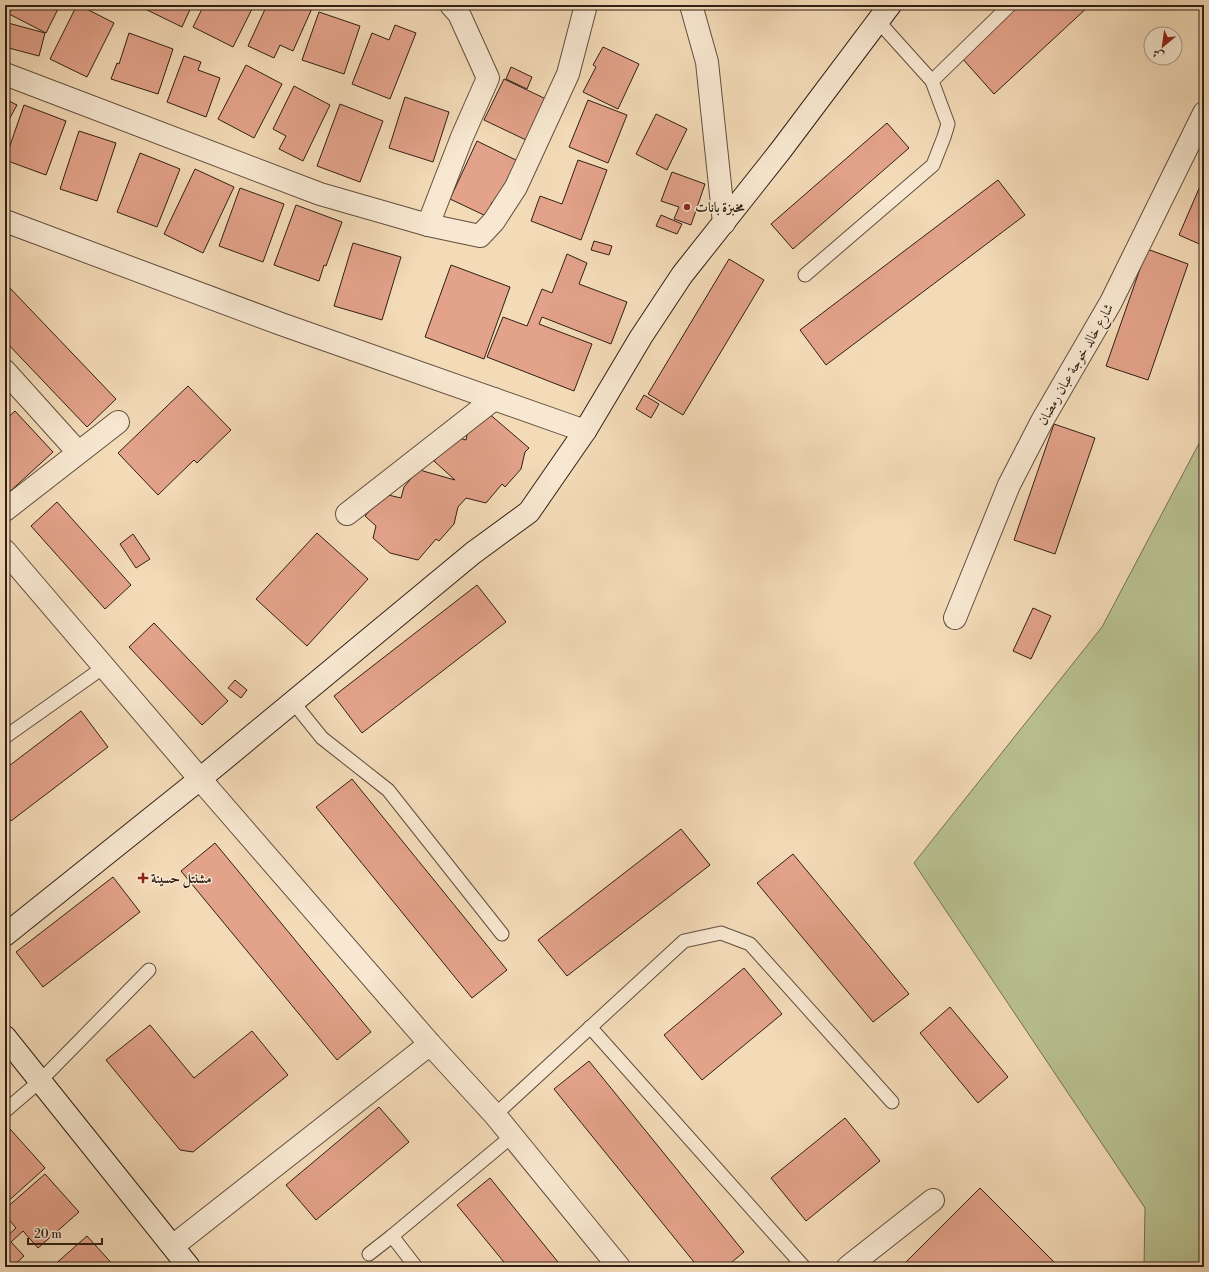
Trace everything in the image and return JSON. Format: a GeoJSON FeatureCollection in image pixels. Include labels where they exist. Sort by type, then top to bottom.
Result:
{"type":"FeatureCollection","features":[{"type":"Feature","properties":{"kind":"street"},"geometry":{"type":"LineString","coordinates":[[428,225],[462,137],[488,78],[459,14],[451,5]]}},
{"type":"Feature","properties":{"kind":"street"},"geometry":{"type":"LineString","coordinates":[[5,74],[320,194],[428,225],[480,236],[494,221],[516,187],[568,74],[586,5]]}},
{"type":"Feature","properties":{"kind":"street"},"geometry":{"type":"LineString","coordinates":[[692,5],[707,62],[724,223]]}},
{"type":"Feature","properties":{"kind":"street"},"geometry":{"type":"LineString","coordinates":[[5,936],[200,779],[473,553],[529,512],[585,431],[641,337],[682,275],[724,223],[884,13]]}},
{"type":"Feature","properties":{"kind":"street","name":"شارع خالد خوجة عبان رمضان"},"geometry":{"type":"LineString","coordinates":[[955,618],[1009,486],[1042,421],[1111,302],[1204,114]]}},
{"type":"Feature","properties":{"kind":"street"},"geometry":{"type":"LineString","coordinates":[[5,221],[281,324],[585,431]]}},
{"type":"Feature","properties":{"kind":"street"},"geometry":{"type":"LineString","coordinates":[[5,371],[78,452]]}},
{"type":"Feature","properties":{"kind":"street"},"geometry":{"type":"LineString","coordinates":[[347,514],[494,399]]}},
{"type":"Feature","properties":{"kind":"street"},"geometry":{"type":"LineString","coordinates":[[5,510],[118,422]]}},
{"type":"Feature","properties":{"kind":"street"},"geometry":{"type":"LineString","coordinates":[[5,551],[430,1044],[495,1115],[619,1267]]}},
{"type":"Feature","properties":{"kind":"street"},"geometry":{"type":"LineString","coordinates":[[5,1037],[189,1267]]}},
{"type":"Feature","properties":{"kind":"street"},"geometry":{"type":"LineString","coordinates":[[173,1246],[430,1044]]}},
{"type":"Feature","properties":{"kind":"street"},"geometry":{"type":"LineString","coordinates":[[848,1267],[933,1200]]}},
{"type":"Feature","properties":{"kind":"lane"},"geometry":{"type":"LineString","coordinates":[[932,81],[1010,5]]}},
{"type":"Feature","properties":{"kind":"lane"},"geometry":{"type":"LineString","coordinates":[[805,275],[933,165],[948,124],[932,81],[884,13]]}},
{"type":"Feature","properties":{"kind":"lane"},"geometry":{"type":"LineString","coordinates":[[5,737],[104,667]]}},
{"type":"Feature","properties":{"kind":"lane"},"geometry":{"type":"LineString","coordinates":[[293,702],[322,738],[388,790],[502,934]]}},
{"type":"Feature","properties":{"kind":"lane"},"geometry":{"type":"LineString","coordinates":[[495,1115],[684,941],[721,933],[750,944],[892,1102]]}},
{"type":"Feature","properties":{"kind":"lane"},"geometry":{"type":"LineString","coordinates":[[5,1111],[40,1081],[149,970]]}},
{"type":"Feature","properties":{"kind":"lane"},"geometry":{"type":"LineString","coordinates":[[590,1027],[804,1267]]}},
{"type":"Feature","properties":{"kind":"lane"},"geometry":{"type":"LineString","coordinates":[[369,1254],[512,1136]]}},
{"type":"Feature","properties":{"kind":"lane"},"geometry":{"type":"LineString","coordinates":[[392,1236],[416,1267]]}},
{"type":"Feature","properties":{"kind":"green space"},"geometry":{"type":"Polygon","coordinates":[[[1204,434],[1204,1267],[1144,1267],[1145,1208],[914,863],[1102,627],[1204,434]]]}},
{"type":"Feature","properties":{"kind":"building"},"geometry":{"type":"Polygon","coordinates":[[[13,5],[60,5],[46,33],[9,14],[13,5]]]}},
{"type":"Feature","properties":{"kind":"building"},"geometry":{"type":"Polygon","coordinates":[[[77,5],[114,23],[87,77],[50,59],[77,5]]]}},
{"type":"Feature","properties":{"kind":"building"},"geometry":{"type":"Polygon","coordinates":[[[142,5],[192,5],[182,27],[141,7],[142,5]]]}},
{"type":"Feature","properties":{"kind":"building"},"geometry":{"type":"Polygon","coordinates":[[[204,5],[254,5],[233,47],[193,27],[204,5]]]}},
{"type":"Feature","properties":{"kind":"building"},"geometry":{"type":"Polygon","coordinates":[[[267,5],[313,6],[293,51],[280,45],[274,58],[248,46],[267,5]]]}},
{"type":"Feature","properties":{"kind":"building"},"geometry":{"type":"Polygon","coordinates":[[[519,5],[529,5],[521,9],[519,5]]]}},
{"type":"Feature","properties":{"kind":"building"},"geometry":{"type":"Polygon","coordinates":[[[1017,5],[1090,5],[994,94],[961,57],[1017,5]]]}},
{"type":"Feature","properties":{"kind":"building"},"geometry":{"type":"Polygon","coordinates":[[[319,12],[360,26],[344,74],[302,60],[319,12]]]}},
{"type":"Feature","properties":{"kind":"building"},"geometry":{"type":"Polygon","coordinates":[[[8,23],[45,33],[39,56],[5,47],[5,34],[8,23]]]}},
{"type":"Feature","properties":{"kind":"building"},"geometry":{"type":"Polygon","coordinates":[[[395,25],[416,33],[390,99],[352,84],[372,33],[389,40],[395,25]]]}},
{"type":"Feature","properties":{"kind":"building"},"geometry":{"type":"Polygon","coordinates":[[[129,33],[173,49],[158,94],[111,79],[117,63],[119,64],[129,33]]]}},
{"type":"Feature","properties":{"kind":"building"},"geometry":{"type":"Polygon","coordinates":[[[603,47],[639,64],[618,109],[583,92],[596,67],[593,65],[603,47]]]}},
{"type":"Feature","properties":{"kind":"building"},"geometry":{"type":"Polygon","coordinates":[[[184,56],[201,62],[198,70],[220,78],[206,117],[167,102],[184,56]]]}},
{"type":"Feature","properties":{"kind":"building"},"geometry":{"type":"Polygon","coordinates":[[[246,65],[282,84],[254,138],[218,119],[246,65]]]}},
{"type":"Feature","properties":{"kind":"building"},"geometry":{"type":"Polygon","coordinates":[[[511,67],[532,77],[527,89],[506,79],[511,67]]]}},
{"type":"Feature","properties":{"kind":"building"},"geometry":{"type":"Polygon","coordinates":[[[504,79],[546,99],[526,140],[484,120],[504,79]]]}},
{"type":"Feature","properties":{"kind":"building"},"geometry":{"type":"Polygon","coordinates":[[[294,86],[330,105],[303,161],[279,149],[286,136],[273,129],[294,86]]]}},
{"type":"Feature","properties":{"kind":"building"},"geometry":{"type":"Polygon","coordinates":[[[405,97],[449,112],[433,162],[389,148],[405,97]]]}},
{"type":"Feature","properties":{"kind":"building"},"geometry":{"type":"Polygon","coordinates":[[[5,99],[17,105],[5,127],[5,99]]]}},
{"type":"Feature","properties":{"kind":"building"},"geometry":{"type":"Polygon","coordinates":[[[588,100],[627,115],[608,163],[569,147],[588,100]]]}},
{"type":"Feature","properties":{"kind":"building"},"geometry":{"type":"Polygon","coordinates":[[[340,104],[383,121],[360,182],[317,166],[340,104]]]}},
{"type":"Feature","properties":{"kind":"building"},"geometry":{"type":"Polygon","coordinates":[[[24,105],[66,121],[46,175],[5,160],[24,105]]]}},
{"type":"Feature","properties":{"kind":"building"},"geometry":{"type":"Polygon","coordinates":[[[656,114],[687,129],[667,170],[636,154],[656,114]]]}},
{"type":"Feature","properties":{"kind":"building"},"geometry":{"type":"Polygon","coordinates":[[[887,123],[909,148],[793,249],[771,224],[887,123]]]}},
{"type":"Feature","properties":{"kind":"building"},"geometry":{"type":"Polygon","coordinates":[[[79,131],[116,143],[97,201],[60,189],[79,131]]]}},
{"type":"Feature","properties":{"kind":"building"},"geometry":{"type":"Polygon","coordinates":[[[477,141],[522,163],[501,206],[492,202],[486,216],[450,199],[477,141]]]}},
{"type":"Feature","properties":{"kind":"building"},"geometry":{"type":"Polygon","coordinates":[[[140,153],[180,169],[157,227],[117,212],[140,153]]]}},
{"type":"Feature","properties":{"kind":"building"},"geometry":{"type":"Polygon","coordinates":[[[578,160],[607,170],[581,240],[531,221],[540,196],[562,204],[578,160]]]}},
{"type":"Feature","properties":{"kind":"building"},"geometry":{"type":"Polygon","coordinates":[[[195,169],[234,187],[203,253],[164,234],[195,169]]]}},
{"type":"Feature","properties":{"kind":"building"},"geometry":{"type":"Polygon","coordinates":[[[672,172],[705,184],[691,225],[674,219],[679,207],[661,201],[672,172]]]}},
{"type":"Feature","properties":{"kind":"building"},"geometry":{"type":"Polygon","coordinates":[[[1204,177],[1204,246],[1179,235],[1204,177]]]}},
{"type":"Feature","properties":{"kind":"building"},"geometry":{"type":"Polygon","coordinates":[[[998,180],[1025,215],[826,365],[800,330],[998,180]]]}},
{"type":"Feature","properties":{"kind":"building"},"geometry":{"type":"Polygon","coordinates":[[[240,188],[284,204],[263,262],[219,246],[240,188]]]}},
{"type":"Feature","properties":{"kind":"building"},"geometry":{"type":"Polygon","coordinates":[[[296,205],[342,222],[319,281],[274,265],[296,205]]]}},
{"type":"Feature","properties":{"kind":"building"},"geometry":{"type":"Polygon","coordinates":[[[661,215],[682,224],[677,234],[656,226],[661,215]]]}},
{"type":"Feature","properties":{"kind":"building"},"geometry":{"type":"Polygon","coordinates":[[[594,241],[612,246],[609,255],[591,250],[594,241]]]}},
{"type":"Feature","properties":{"kind":"building"},"geometry":{"type":"Polygon","coordinates":[[[353,243],[401,257],[382,320],[334,306],[353,243]]]}},
{"type":"Feature","properties":{"kind":"building"},"geometry":{"type":"Polygon","coordinates":[[[1147,249],[1188,264],[1148,380],[1106,366],[1147,249]]]}},
{"type":"Feature","properties":{"kind":"building"},"geometry":{"type":"Polygon","coordinates":[[[567,254],[587,263],[579,284],[627,302],[611,344],[542,317],[539,324],[592,344],[574,391],[487,357],[503,317],[527,326],[542,289],[552,293],[567,254]]]}},
{"type":"Feature","properties":{"kind":"building"},"geometry":{"type":"Polygon","coordinates":[[[729,259],[764,280],[683,415],[648,394],[729,259]]]}},
{"type":"Feature","properties":{"kind":"building"},"geometry":{"type":"Polygon","coordinates":[[[451,265],[510,287],[484,359],[425,337],[451,265]]]}},
{"type":"Feature","properties":{"kind":"building"},"geometry":{"type":"Polygon","coordinates":[[[7,285],[116,399],[87,427],[5,341],[5,287],[7,285]]]}},
{"type":"Feature","properties":{"kind":"building"},"geometry":{"type":"Polygon","coordinates":[[[188,386],[231,430],[197,463],[194,460],[158,495],[118,453],[188,386]]]}},
{"type":"Feature","properties":{"kind":"building"},"geometry":{"type":"Polygon","coordinates":[[[644,395],[659,404],[651,418],[636,409],[644,395]]]}},
{"type":"Feature","properties":{"kind":"building"},"geometry":{"type":"Polygon","coordinates":[[[15,411],[53,452],[5,496],[5,420],[15,411]]]}},
{"type":"Feature","properties":{"kind":"building"},"geometry":{"type":"Polygon","coordinates":[[[487,412],[529,448],[525,452],[521,469],[505,487],[502,484],[486,503],[466,498],[458,507],[454,524],[439,541],[436,539],[418,560],[390,553],[373,538],[376,526],[365,516],[378,501],[380,493],[401,498],[404,487],[420,468],[423,471],[455,480],[434,461],[455,437],[466,440],[467,435],[487,412]]]}},
{"type":"Feature","properties":{"kind":"building"},"geometry":{"type":"Polygon","coordinates":[[[1054,424],[1095,438],[1055,554],[1014,540],[1054,424]]]}},
{"type":"Feature","properties":{"kind":"building"},"geometry":{"type":"Polygon","coordinates":[[[57,502],[131,585],[105,609],[31,526],[57,502]]]}},
{"type":"Feature","properties":{"kind":"building"},"geometry":{"type":"Polygon","coordinates":[[[317,533],[368,579],[307,646],[256,599],[317,533]]]}},
{"type":"Feature","properties":{"kind":"building"},"geometry":{"type":"Polygon","coordinates":[[[133,534],[150,559],[136,568],[120,544],[133,534]]]}},
{"type":"Feature","properties":{"kind":"building"},"geometry":{"type":"Polygon","coordinates":[[[477,585],[506,622],[362,733],[334,696],[477,585]]]}},
{"type":"Feature","properties":{"kind":"building"},"geometry":{"type":"Polygon","coordinates":[[[1033,608],[1051,616],[1031,659],[1013,651],[1033,608]]]}},
{"type":"Feature","properties":{"kind":"building"},"geometry":{"type":"Polygon","coordinates":[[[154,623],[228,701],[202,725],[129,647],[154,623]]]}},
{"type":"Feature","properties":{"kind":"building"},"geometry":{"type":"Polygon","coordinates":[[[235,680],[247,690],[241,698],[228,688],[235,680]]]}},
{"type":"Feature","properties":{"kind":"building"},"geometry":{"type":"Polygon","coordinates":[[[81,711],[108,747],[11,821],[5,813],[5,769],[81,711]]]}},
{"type":"Feature","properties":{"kind":"building"},"geometry":{"type":"Polygon","coordinates":[[[352,779],[507,970],[472,998],[316,807],[352,779]]]}},
{"type":"Feature","properties":{"kind":"building"},"geometry":{"type":"Polygon","coordinates":[[[681,829],[710,865],[567,976],[538,940],[681,829]]]}},
{"type":"Feature","properties":{"kind":"building"},"geometry":{"type":"Polygon","coordinates":[[[215,843],[371,1032],[337,1060],[181,871],[215,843]]]}},
{"type":"Feature","properties":{"kind":"building"},"geometry":{"type":"Polygon","coordinates":[[[793,854],[909,994],[873,1022],[757,883],[793,854]]]}},
{"type":"Feature","properties":{"kind":"building"},"geometry":{"type":"Polygon","coordinates":[[[113,877],[140,912],[43,987],[16,952],[113,877]]]}},
{"type":"Feature","properties":{"kind":"building"},"geometry":{"type":"Polygon","coordinates":[[[744,968],[782,1014],[702,1080],[664,1035],[744,968]]]}},
{"type":"Feature","properties":{"kind":"building"},"geometry":{"type":"Polygon","coordinates":[[[950,1007],[1008,1077],[978,1103],[920,1033],[950,1007]]]}},
{"type":"Feature","properties":{"kind":"building"},"geometry":{"type":"Polygon","coordinates":[[[150,1025],[194,1078],[252,1031],[288,1075],[193,1152],[180,1150],[106,1060],[150,1025]]]}},
{"type":"Feature","properties":{"kind":"building"},"geometry":{"type":"Polygon","coordinates":[[[589,1061],[744,1252],[726,1267],[698,1267],[554,1089],[589,1061]]]}},
{"type":"Feature","properties":{"kind":"building"},"geometry":{"type":"Polygon","coordinates":[[[379,1107],[409,1142],[316,1220],[286,1185],[379,1107]]]}},
{"type":"Feature","properties":{"kind":"building"},"geometry":{"type":"Polygon","coordinates":[[[845,1118],[880,1161],[806,1221],[771,1178],[845,1118]]]}},
{"type":"Feature","properties":{"kind":"building"},"geometry":{"type":"Polygon","coordinates":[[[10,1129],[45,1168],[5,1204],[5,1134],[10,1129]]]}},
{"type":"Feature","properties":{"kind":"building"},"geometry":{"type":"Polygon","coordinates":[[[45,1174],[79,1212],[38,1248],[23,1231],[11,1242],[24,1256],[12,1267],[5,1267],[5,1238],[16,1228],[5,1215],[5,1209],[45,1174]]]}},
{"type":"Feature","properties":{"kind":"building"},"geometry":{"type":"Polygon","coordinates":[[[490,1178],[562,1267],[508,1267],[457,1205],[490,1178]]]}},
{"type":"Feature","properties":{"kind":"building"},"geometry":{"type":"Polygon","coordinates":[[[980,1188],[1059,1267],[901,1267],[980,1188]]]}},
{"type":"Feature","properties":{"kind":"building"},"geometry":{"type":"Polygon","coordinates":[[[87,1236],[115,1267],[52,1267],[87,1236]]]}},
{"type":"Feature","properties":{"kind":"building"},"geometry":{"type":"Polygon","coordinates":[[[330,1263],[333,1267],[325,1267],[330,1263]]]}},
{"type":"Feature","properties":{"kind":"place","name":"مخبزة بانات"},"geometry":{"type":"Point","coordinates":[687,207]}},
{"type":"Feature","properties":{"kind":"place","name":"مشنتل حسينة"},"geometry":{"type":"Point","coordinates":[143,878]}}]}
